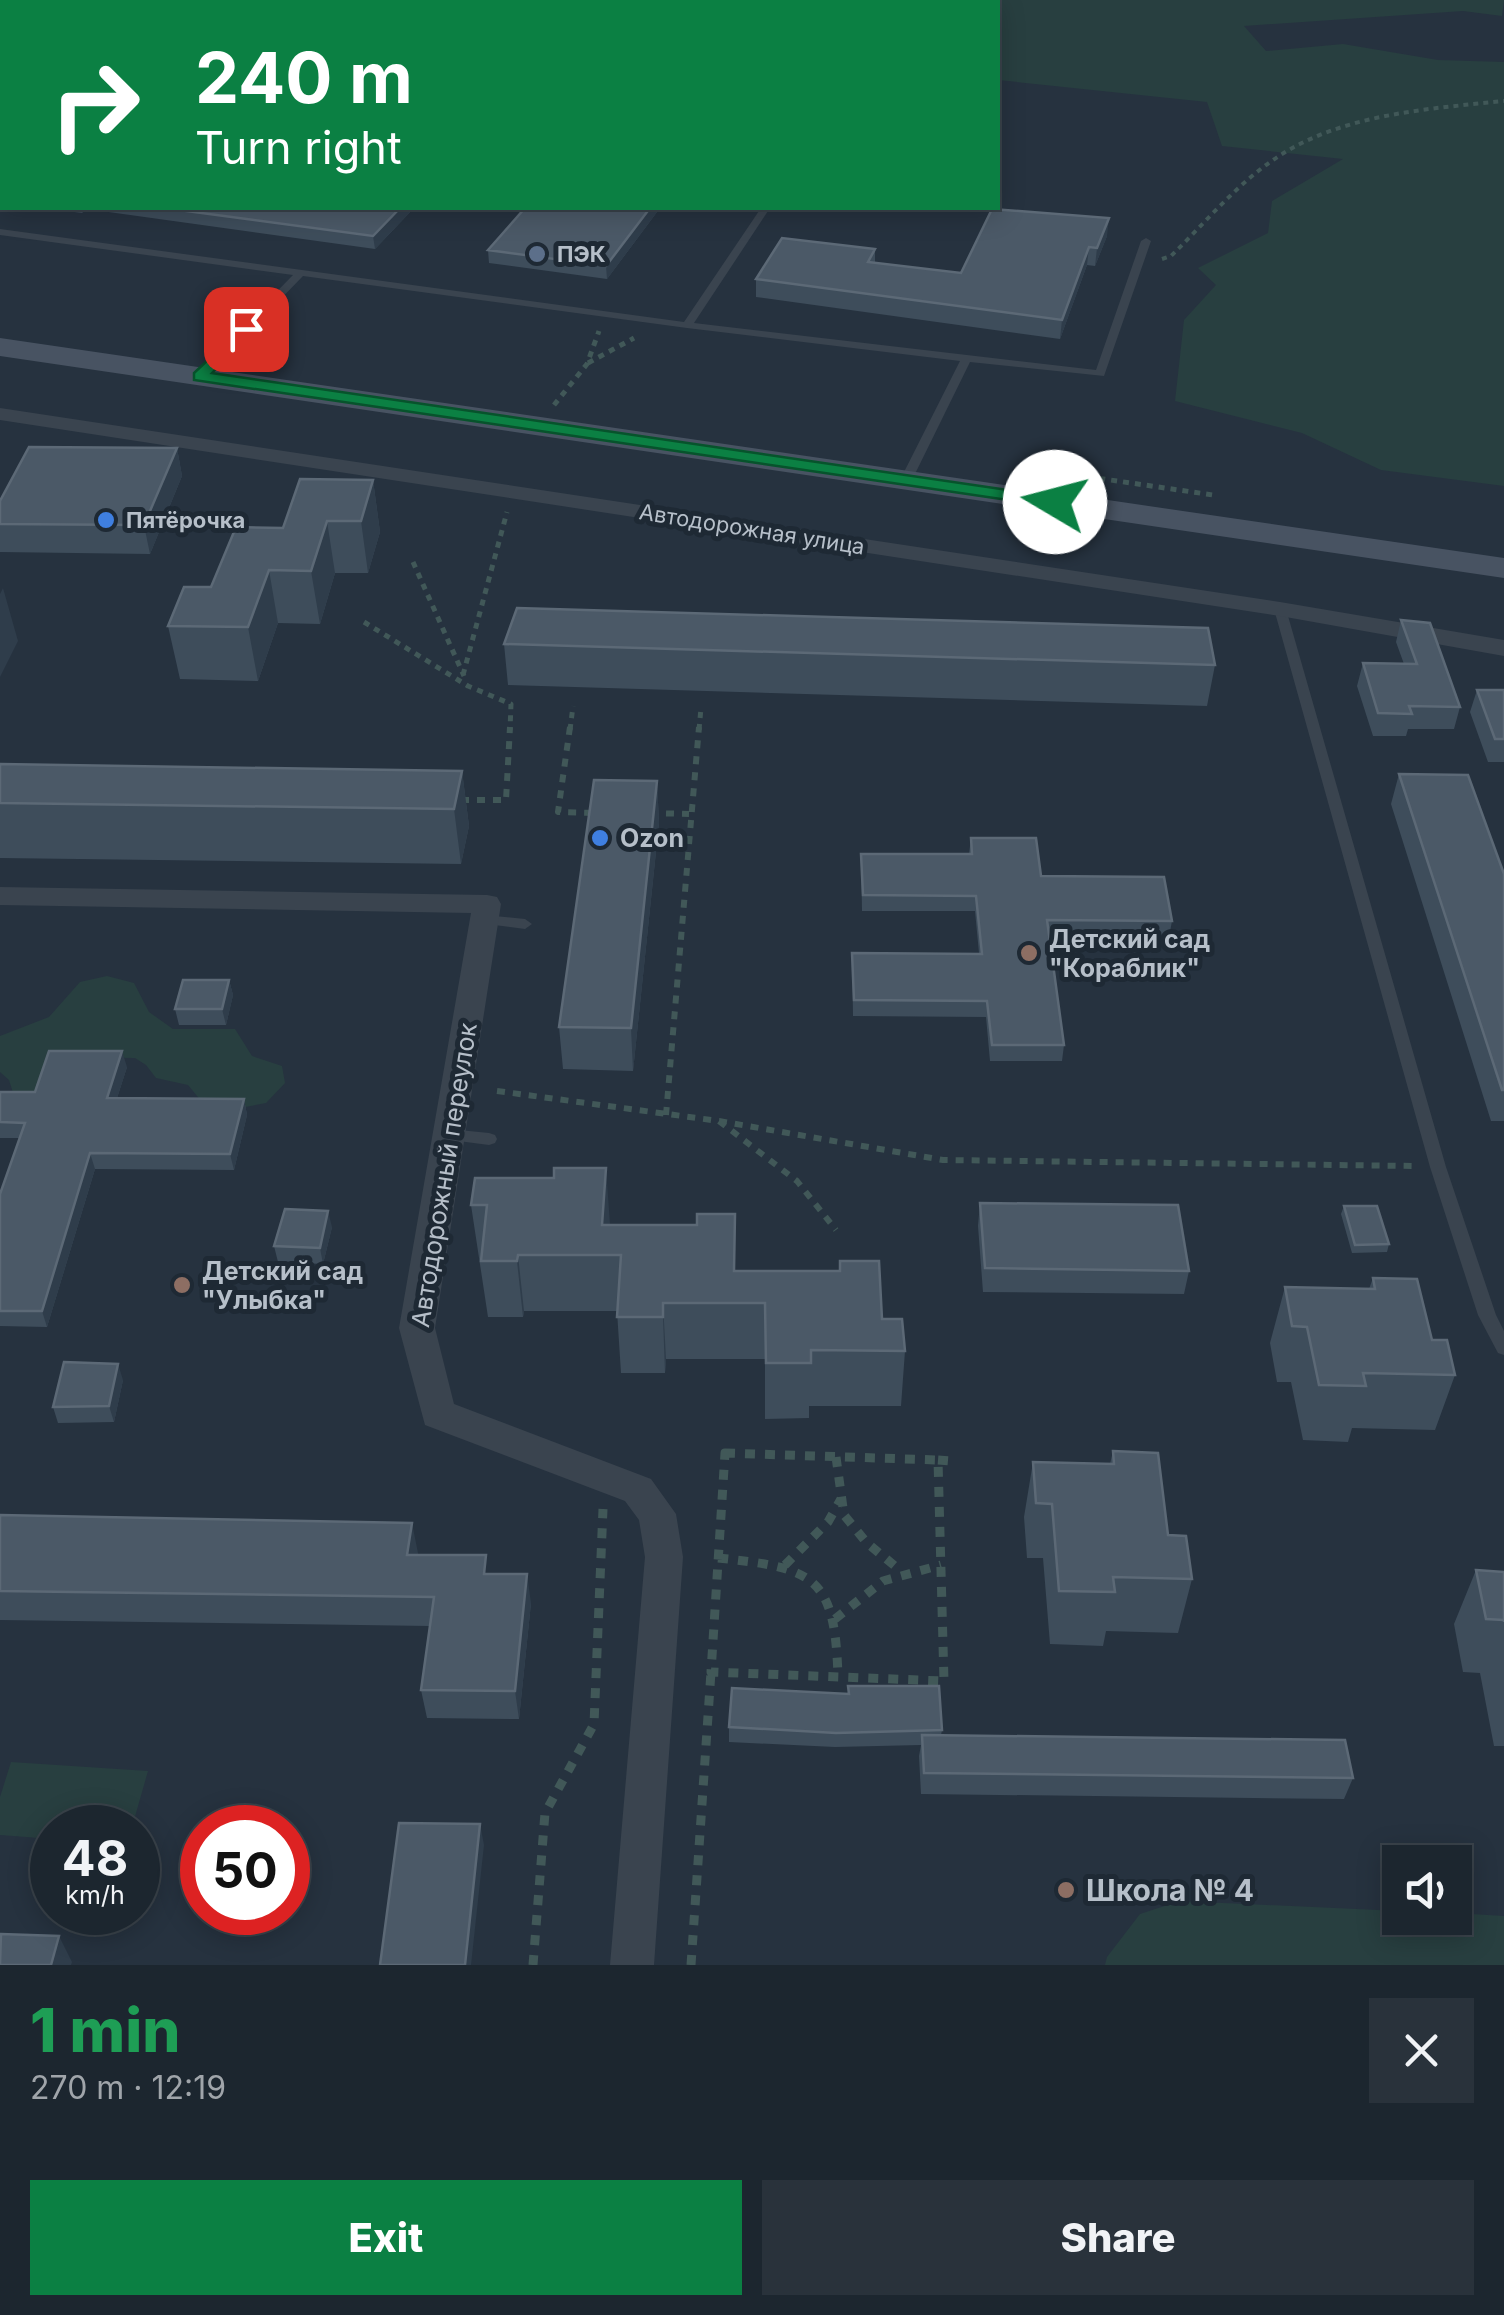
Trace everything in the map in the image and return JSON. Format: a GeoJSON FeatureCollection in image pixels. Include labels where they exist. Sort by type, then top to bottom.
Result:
{"type":"FeatureCollection","features":[{"type":"Feature","properties":{"kind":"main road"},"geometry":{"type":"LineString","coordinates":[[0,347],[1504,568]]}},
{"type":"Feature","properties":{"kind":"street","name":"Автодорожная улица"},"geometry":{"type":"LineString","coordinates":[[0,414],[1280,609],[1504,648]]}},
{"type":"Feature","properties":{"kind":"street"},"geometry":{"type":"LineString","coordinates":[[0,896],[487,904],[484,920]]}},
{"type":"Feature","properties":{"kind":"street","name":"Автодорожный переулок"},"geometry":{"type":"LineString","coordinates":[[484,920],[417,1328],[438,1414],[638,1490],[657,1514],[664,1557],[632,1965]]}},
{"type":"Feature","properties":{"kind":"lane"},"geometry":{"type":"LineString","coordinates":[[687,324],[764,210]]}},
{"type":"Feature","properties":{"kind":"lane"},"geometry":{"type":"LineString","coordinates":[[0,232],[665,322],[1100,374],[1146,241]]}},
{"type":"Feature","properties":{"kind":"lane"},"geometry":{"type":"LineString","coordinates":[[200,376],[302,272]]}},
{"type":"Feature","properties":{"kind":"lane"},"geometry":{"type":"LineString","coordinates":[[906,480],[966,359]]}},
{"type":"Feature","properties":{"kind":"lane"},"geometry":{"type":"LineString","coordinates":[[1280,609],[1438,1167],[1488,1315],[1504,1348]]}},
{"type":"Feature","properties":{"kind":"lane"},"geometry":{"type":"LineString","coordinates":[[484,920],[525,924]]}},
{"type":"Feature","properties":{"kind":"lane"},"geometry":{"type":"LineString","coordinates":[[448,1135],[488,1139]]}},
{"type":"Feature","properties":{"kind":"path"},"geometry":{"type":"LineString","coordinates":[[1137,267],[1171,256],[1250,178],[1332,132],[1414,110],[1504,102]]}},
{"type":"Feature","properties":{"kind":"path"},"geometry":{"type":"LineString","coordinates":[[566,390],[587,364],[606,313]]}},
{"type":"Feature","properties":{"kind":"path"},"geometry":{"type":"LineString","coordinates":[[587,364],[665,322]]}},
{"type":"Feature","properties":{"kind":"path"},"geometry":{"type":"LineString","coordinates":[[463,675],[512,492]]}},
{"type":"Feature","properties":{"kind":"path"},"geometry":{"type":"LineString","coordinates":[[413,562],[468,686]]}},
{"type":"Feature","properties":{"kind":"path"},"geometry":{"type":"LineString","coordinates":[[364,622],[468,686],[511,704],[506,800],[448,800]]}},
{"type":"Feature","properties":{"kind":"path"},"geometry":{"type":"LineString","coordinates":[[573,706],[558,812],[614,813]]}},
{"type":"Feature","properties":{"kind":"path"},"geometry":{"type":"LineString","coordinates":[[666,1115],[689,814],[702,708]]}},
{"type":"Feature","properties":{"kind":"path"},"geometry":{"type":"LineString","coordinates":[[633,813],[689,814]]}},
{"type":"Feature","properties":{"kind":"path"},"geometry":{"type":"LineString","coordinates":[[496,1091],[719,1121],[943,1160],[1438,1167]]}},
{"type":"Feature","properties":{"kind":"path"},"geometry":{"type":"LineString","coordinates":[[719,1121],[797,1181],[836,1230]]}},
{"type":"Feature","properties":{"kind":"path"},"geometry":{"type":"LineString","coordinates":[[692,1965],[724,1452],[950,1460]]}},
{"type":"Feature","properties":{"kind":"path"},"geometry":{"type":"LineString","coordinates":[[836,1456],[844,1515],[900,1571]]}},
{"type":"Feature","properties":{"kind":"path"},"geometry":{"type":"LineString","coordinates":[[711,1672],[944,1682],[938,1460]]}},
{"type":"Feature","properties":{"kind":"path"},"geometry":{"type":"LineString","coordinates":[[533,1965],[545,1813],[594,1724],[604,1490]]}},
{"type":"Feature","properties":{"kind":"path"},"geometry":{"type":"LineString","coordinates":[[785,1565],[812,1541],[841,1499]]}},
{"type":"Feature","properties":{"kind":"path"},"geometry":{"type":"LineString","coordinates":[[718,1558],[785,1565],[816,1585],[835,1618],[838,1677]]}},
{"type":"Feature","properties":{"kind":"path"},"geometry":{"type":"LineString","coordinates":[[835,1618],[868,1586],[900,1571],[941,1564]]}},
{"type":"Feature","properties":{"kind":"green space"},"geometry":{"type":"Polygon","coordinates":[[[1000,0],[1504,0],[1502,16],[1463,11],[1244,26],[1266,51],[1343,44],[1438,60],[1504,62],[1504,486],[1381,470],[1302,433],[1175,401],[1184,320],[1216,285],[1198,268],[1268,233],[1272,201],[1343,159],[1222,146],[1207,102],[1000,80],[1000,0]]]}},
{"type":"Feature","properties":{"kind":"green space"},"geometry":{"type":"Polygon","coordinates":[[[107,976],[134,983],[149,1012],[173,1029],[235,1029],[252,1056],[282,1066],[285,1083],[266,1103],[240,1108],[202,1102],[188,1085],[156,1078],[135,1058],[61,1057],[30,1096],[14,1096],[9,1080],[0,1072],[0,1036],[49,1017],[80,982],[107,976]]]}},
{"type":"Feature","properties":{"kind":"green space"},"geometry":{"type":"Polygon","coordinates":[[[11,1762],[148,1771],[138,1805],[30,1805],[30,1837],[0,1835],[0,1797],[11,1762]]]}},
{"type":"Feature","properties":{"kind":"green space"},"geometry":{"type":"Polygon","coordinates":[[[1180,1901],[1382,1910],[1382,1935],[1472,1935],[1472,1914],[1504,1916],[1504,1965],[1105,1965],[1140,1914],[1180,1901]]]}},
{"type":"Feature","properties":{"kind":"building"},"geometry":{"type":"Polygon","coordinates":[[[179,210],[398,210],[373,236],[179,210]]]}},
{"type":"Feature","properties":{"kind":"building"},"geometry":{"type":"Polygon","coordinates":[[[523,210],[648,210],[606,266],[488,250],[523,210]]]}},
{"type":"Feature","properties":{"kind":"building"},"geometry":{"type":"Polygon","coordinates":[[[992,210],[1109,218],[1097,248],[1089,247],[1062,320],[756,279],[782,238],[875,249],[868,262],[961,273],[992,210]]]}},
{"type":"Feature","properties":{"kind":"building"},"geometry":{"type":"Polygon","coordinates":[[[29,447],[177,448],[144,525],[0,524],[0,501],[29,447]]]}},
{"type":"Feature","properties":{"kind":"building"},"geometry":{"type":"Polygon","coordinates":[[[300,479],[373,480],[361,521],[327,521],[311,571],[269,570],[248,627],[168,626],[184,587],[211,587],[236,527],[283,528],[300,479]]]}},
{"type":"Feature","properties":{"kind":"building"},"geometry":{"type":"Polygon","coordinates":[[[517,608],[1208,628],[1215,665],[504,644],[517,608]]]}},
{"type":"Feature","properties":{"kind":"building"},"geometry":{"type":"Polygon","coordinates":[[[1401,620],[1430,623],[1460,707],[1409,706],[1412,714],[1378,713],[1363,663],[1417,664],[1401,620]]]}},
{"type":"Feature","properties":{"kind":"building"},"geometry":{"type":"Polygon","coordinates":[[[1477,690],[1504,690],[1504,739],[1495,739],[1477,690]]]}},
{"type":"Feature","properties":{"kind":"building"},"geometry":{"type":"Polygon","coordinates":[[[0,764],[462,771],[454,809],[0,803],[0,764]]]}},
{"type":"Feature","properties":{"kind":"building"},"geometry":{"type":"Polygon","coordinates":[[[1399,774],[1468,775],[1504,874],[1504,1090],[1502,1090],[1399,774]]]}},
{"type":"Feature","properties":{"kind":"building"},"geometry":{"type":"Polygon","coordinates":[[[594,780],[657,781],[631,1028],[559,1027],[594,780]]]}},
{"type":"Feature","properties":{"kind":"building"},"geometry":{"type":"Polygon","coordinates":[[[971,838],[1036,838],[1041,876],[1164,877],[1172,921],[1047,920],[1064,1045],[992,1045],[987,1001],[854,1000],[852,953],[982,954],[976,896],[863,895],[861,854],[972,854],[971,838]]]}},
{"type":"Feature","properties":{"kind":"building"},"geometry":{"type":"Polygon","coordinates":[[[183,980],[229,980],[222,1009],[175,1009],[183,980]]]}},
{"type":"Feature","properties":{"kind":"building"},"geometry":{"type":"Polygon","coordinates":[[[49,1051],[122,1051],[107,1098],[244,1099],[230,1154],[90,1153],[42,1311],[0,1311],[0,1194],[25,1123],[0,1122],[0,1092],[35,1092],[49,1051]]]}},
{"type":"Feature","properties":{"kind":"building"},"geometry":{"type":"Polygon","coordinates":[[[554,1168],[606,1168],[602,1225],[697,1225],[697,1214],[735,1214],[734,1271],[840,1271],[840,1261],[879,1261],[882,1319],[902,1319],[905,1351],[811,1350],[811,1363],[766,1363],[765,1303],[663,1303],[663,1317],[617,1317],[621,1255],[518,1255],[517,1261],[481,1261],[487,1205],[471,1205],[475,1178],[554,1178],[554,1168]]]}},
{"type":"Feature","properties":{"kind":"building"},"geometry":{"type":"Polygon","coordinates":[[[980,1203],[1178,1205],[1189,1271],[985,1268],[980,1203]]]}},
{"type":"Feature","properties":{"kind":"building"},"geometry":{"type":"Polygon","coordinates":[[[1344,1206],[1377,1206],[1389,1244],[1355,1245],[1344,1206]]]}},
{"type":"Feature","properties":{"kind":"building"},"geometry":{"type":"Polygon","coordinates":[[[285,1209],[328,1211],[320,1248],[274,1246],[285,1209]]]}},
{"type":"Feature","properties":{"kind":"building"},"geometry":{"type":"Polygon","coordinates":[[[1373,1278],[1417,1279],[1432,1340],[1447,1340],[1455,1375],[1363,1373],[1366,1386],[1319,1385],[1307,1327],[1292,1326],[1285,1287],[1375,1289],[1373,1278]]]}},
{"type":"Feature","properties":{"kind":"building"},"geometry":{"type":"Polygon","coordinates":[[[64,1362],[118,1364],[109,1406],[53,1407],[64,1362]]]}},
{"type":"Feature","properties":{"kind":"building"},"geometry":{"type":"Polygon","coordinates":[[[1113,1451],[1158,1453],[1168,1535],[1186,1536],[1192,1579],[1113,1577],[1115,1592],[1059,1591],[1052,1504],[1036,1503],[1033,1462],[1114,1464],[1113,1451]]]}},
{"type":"Feature","properties":{"kind":"building"},"geometry":{"type":"Polygon","coordinates":[[[0,1515],[412,1523],[407,1555],[486,1555],[484,1574],[527,1574],[515,1691],[421,1690],[434,1597],[0,1591],[0,1515]]]}},
{"type":"Feature","properties":{"kind":"building"},"geometry":{"type":"Polygon","coordinates":[[[1476,1570],[1504,1572],[1504,1620],[1486,1619],[1476,1570]]]}},
{"type":"Feature","properties":{"kind":"building"},"geometry":{"type":"Polygon","coordinates":[[[848,1686],[939,1686],[942,1730],[836,1733],[729,1727],[732,1688],[849,1694],[848,1686]]]}},
{"type":"Feature","properties":{"kind":"building"},"geometry":{"type":"Polygon","coordinates":[[[922,1735],[1345,1740],[1353,1778],[924,1773],[922,1735]]]}},
{"type":"Feature","properties":{"kind":"building"},"geometry":{"type":"Polygon","coordinates":[[[399,1823],[480,1824],[465,1965],[380,1965],[399,1823]]]}},
{"type":"Feature","properties":{"kind":"building"},"geometry":{"type":"Polygon","coordinates":[[[1,1934],[59,1936],[51,1965],[0,1965],[1,1934]]]}},
{"type":"Feature","properties":{"kind":"place","name":"ПЭК"},"geometry":{"type":"Point","coordinates":[537,254]}},
{"type":"Feature","properties":{"kind":"place","name":"Пятёрочка"},"geometry":{"type":"Point","coordinates":[106,520]}},
{"type":"Feature","properties":{"kind":"place","name":"Ozon"},"geometry":{"type":"Point","coordinates":[600,838]}},
{"type":"Feature","properties":{"kind":"place","name":"Детский сад \"Кораблик\""},"geometry":{"type":"Point","coordinates":[1029,953]}},
{"type":"Feature","properties":{"kind":"place","name":"Детский сад \"Улыбка\""},"geometry":{"type":"Point","coordinates":[182,1285]}},
{"type":"Feature","properties":{"kind":"place","name":"Школа № 4"},"geometry":{"type":"Point","coordinates":[1066,1890]}},
{"type":"Feature","properties":{"kind":"route"},"geometry":{"type":"LineString","coordinates":[[246,329],[200,376],[1055,502]]}}]}
